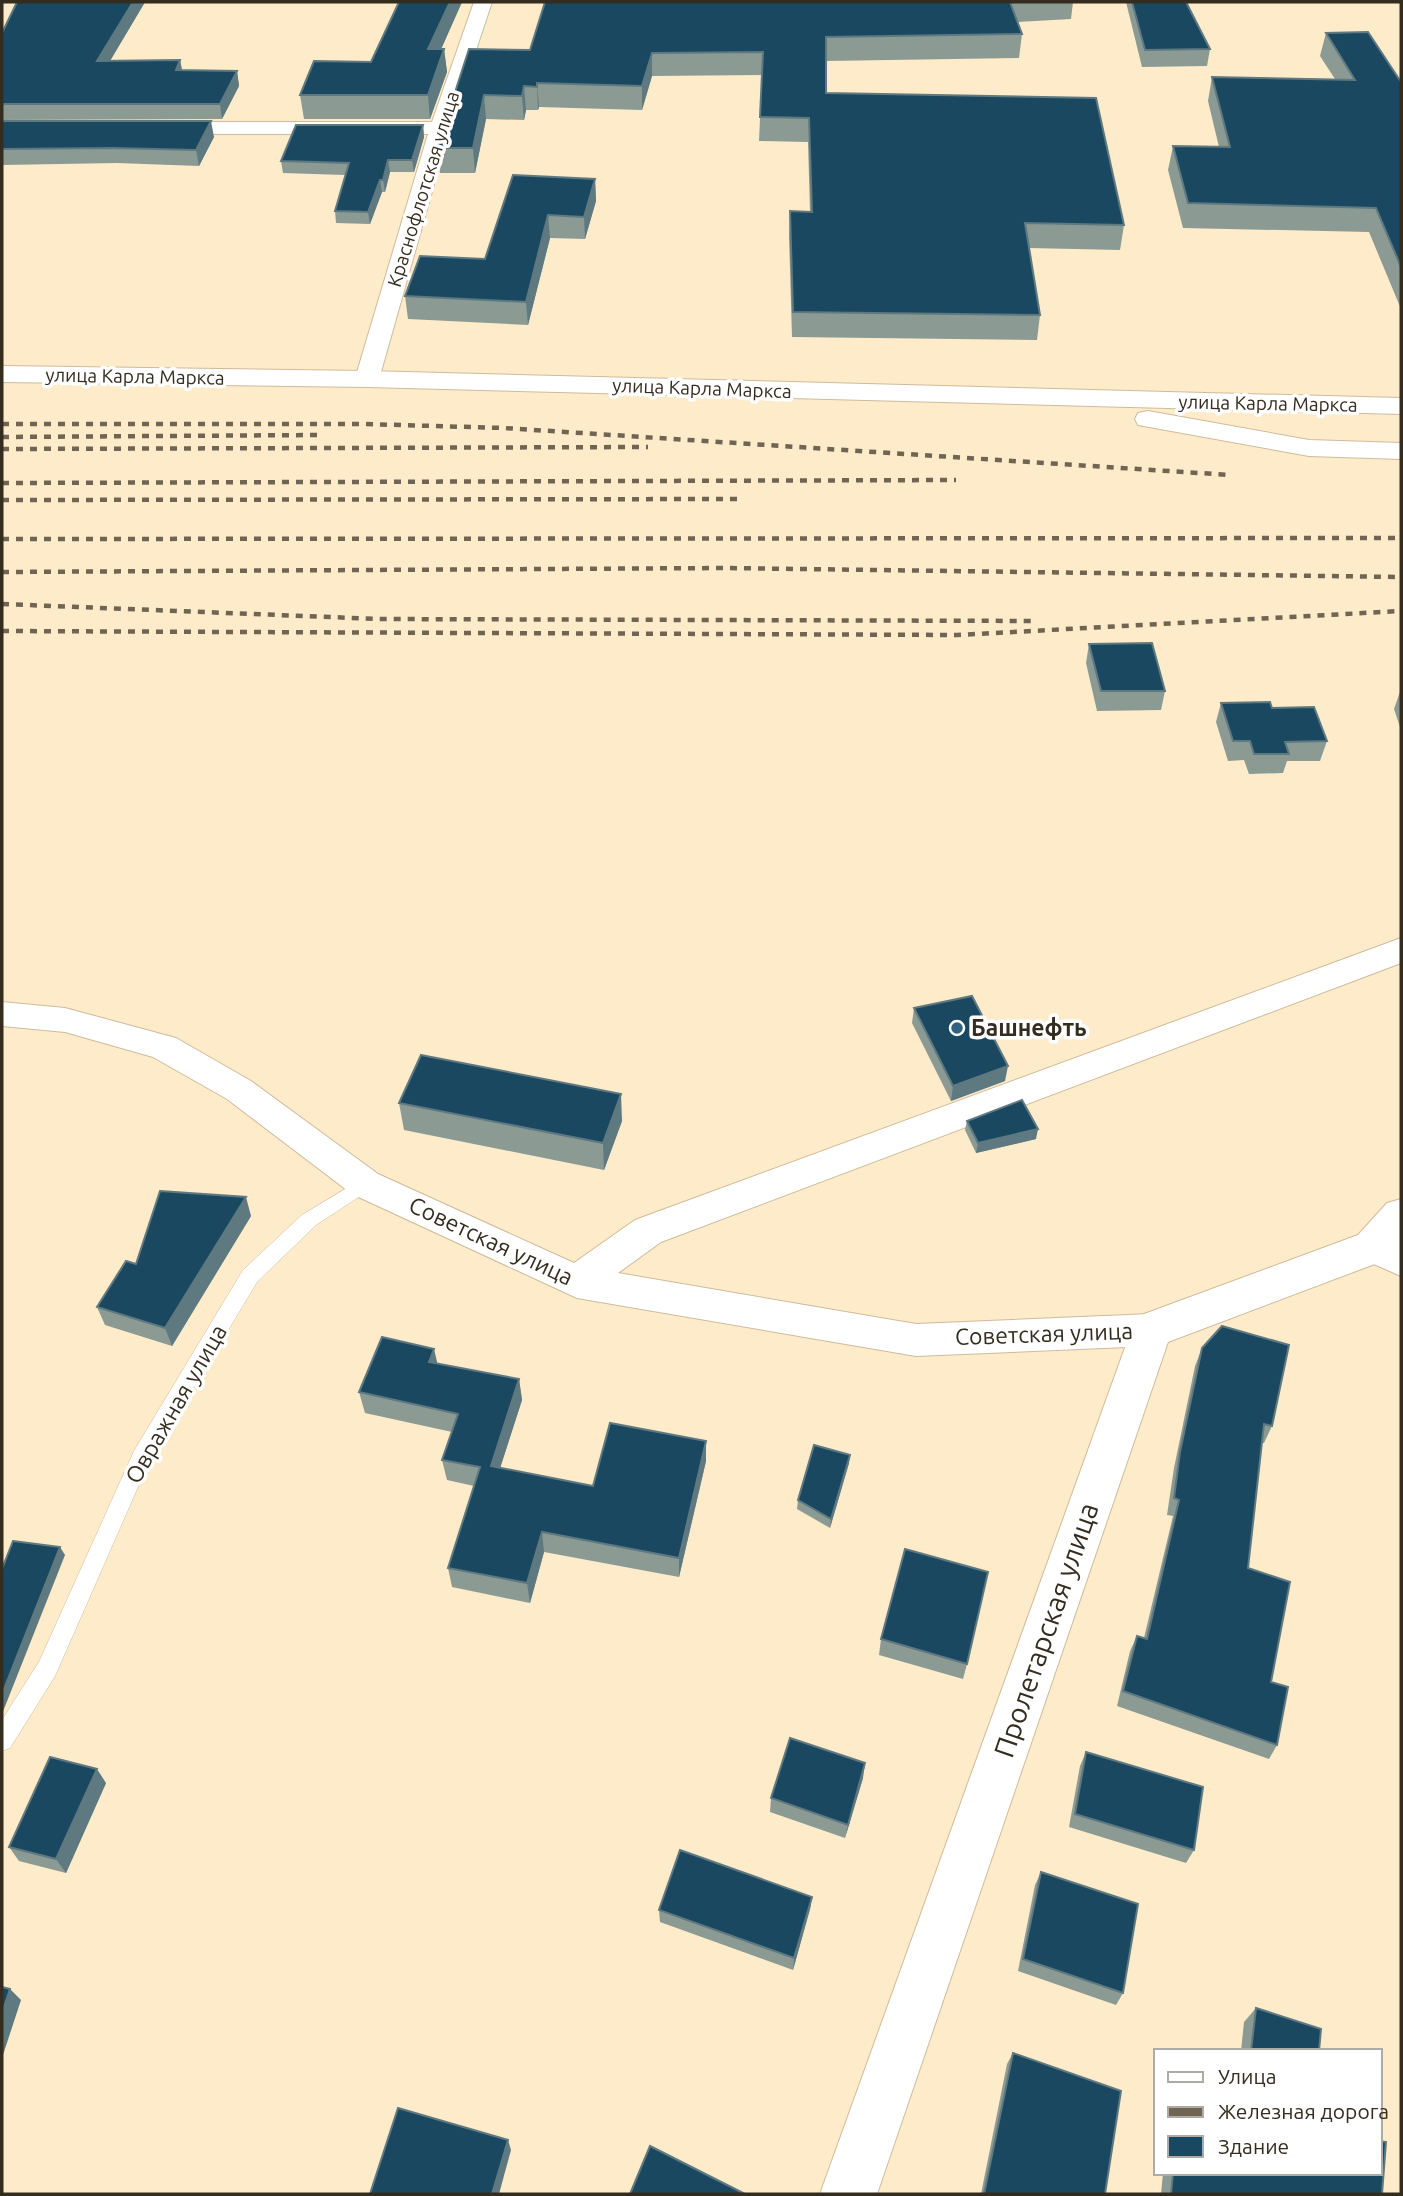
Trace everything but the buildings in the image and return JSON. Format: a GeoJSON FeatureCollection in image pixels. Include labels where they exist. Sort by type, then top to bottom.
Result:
{"type":"FeatureCollection","features":[{"type":"Feature","properties":{"kind":"street","name":"Краснофлотская улица"},"geometry":{"type":"LineString","coordinates":[[367,379],[440,128],[484,2]]}},
{"type":"Feature","properties":{"kind":"street"},"geometry":{"type":"LineString","coordinates":[[152,128],[440,128]]}},
{"type":"Feature","properties":{"kind":"street","name":"улица Карла Маркса"},"geometry":{"type":"LineString","coordinates":[[2,374],[367,379],[1401,406]]}},
{"type":"Feature","properties":{"kind":"street"},"geometry":{"type":"LineString","coordinates":[[1026,397],[1309,448],[1401,451]]}},
{"type":"Feature","properties":{"kind":"street"},"geometry":{"type":"LineString","coordinates":[[577,1282],[648,1231],[1401,950]]}},
{"type":"Feature","properties":{"kind":"street","name":"Советская улица"},"geometry":{"type":"LineString","coordinates":[[2,1014],[65,1020],[163,1047],[239,1090],[365,1184],[577,1282],[916,1340],[1151,1330]]}},
{"type":"Feature","properties":{"kind":"street"},"geometry":{"type":"LineString","coordinates":[[1151,1330],[1392,1241]]}},
{"type":"Feature","properties":{"kind":"street","name":"Пролетарская улица"},"geometry":{"type":"LineString","coordinates":[[848,2194],[1151,1330]]}},
{"type":"Feature","properties":{"kind":"lane","name":"Овражная улица"},"geometry":{"type":"LineString","coordinates":[[2,1741],[47,1669],[141,1457],[250,1276],[309,1220],[365,1184]]}},
{"type":"Feature","properties":{"kind":"railway"},"geometry":{"type":"LineString","coordinates":[[2,424],[365,424],[504,428],[1230,475]]}},
{"type":"Feature","properties":{"kind":"railway"},"geometry":{"type":"LineString","coordinates":[[2,437],[320,435]]}},
{"type":"Feature","properties":{"kind":"railway"},"geometry":{"type":"LineString","coordinates":[[2,449],[648,447]]}},
{"type":"Feature","properties":{"kind":"railway"},"geometry":{"type":"LineString","coordinates":[[2,483],[956,480]]}},
{"type":"Feature","properties":{"kind":"railway"},"geometry":{"type":"LineString","coordinates":[[2,500],[744,499]]}},
{"type":"Feature","properties":{"kind":"railway"},"geometry":{"type":"LineString","coordinates":[[2,539],[1401,538]]}},
{"type":"Feature","properties":{"kind":"railway"},"geometry":{"type":"LineString","coordinates":[[2,572],[725,568],[1401,577]]}},
{"type":"Feature","properties":{"kind":"railway"},"geometry":{"type":"LineString","coordinates":[[2,604],[379,619],[1037,621]]}},
{"type":"Feature","properties":{"kind":"railway"},"geometry":{"type":"LineString","coordinates":[[2,631],[957,635],[1401,611]]}},
{"type":"Feature","properties":{"kind":"place","name":"Башнефть"},"geometry":{"type":"Point","coordinates":[957,1028]}}]}
